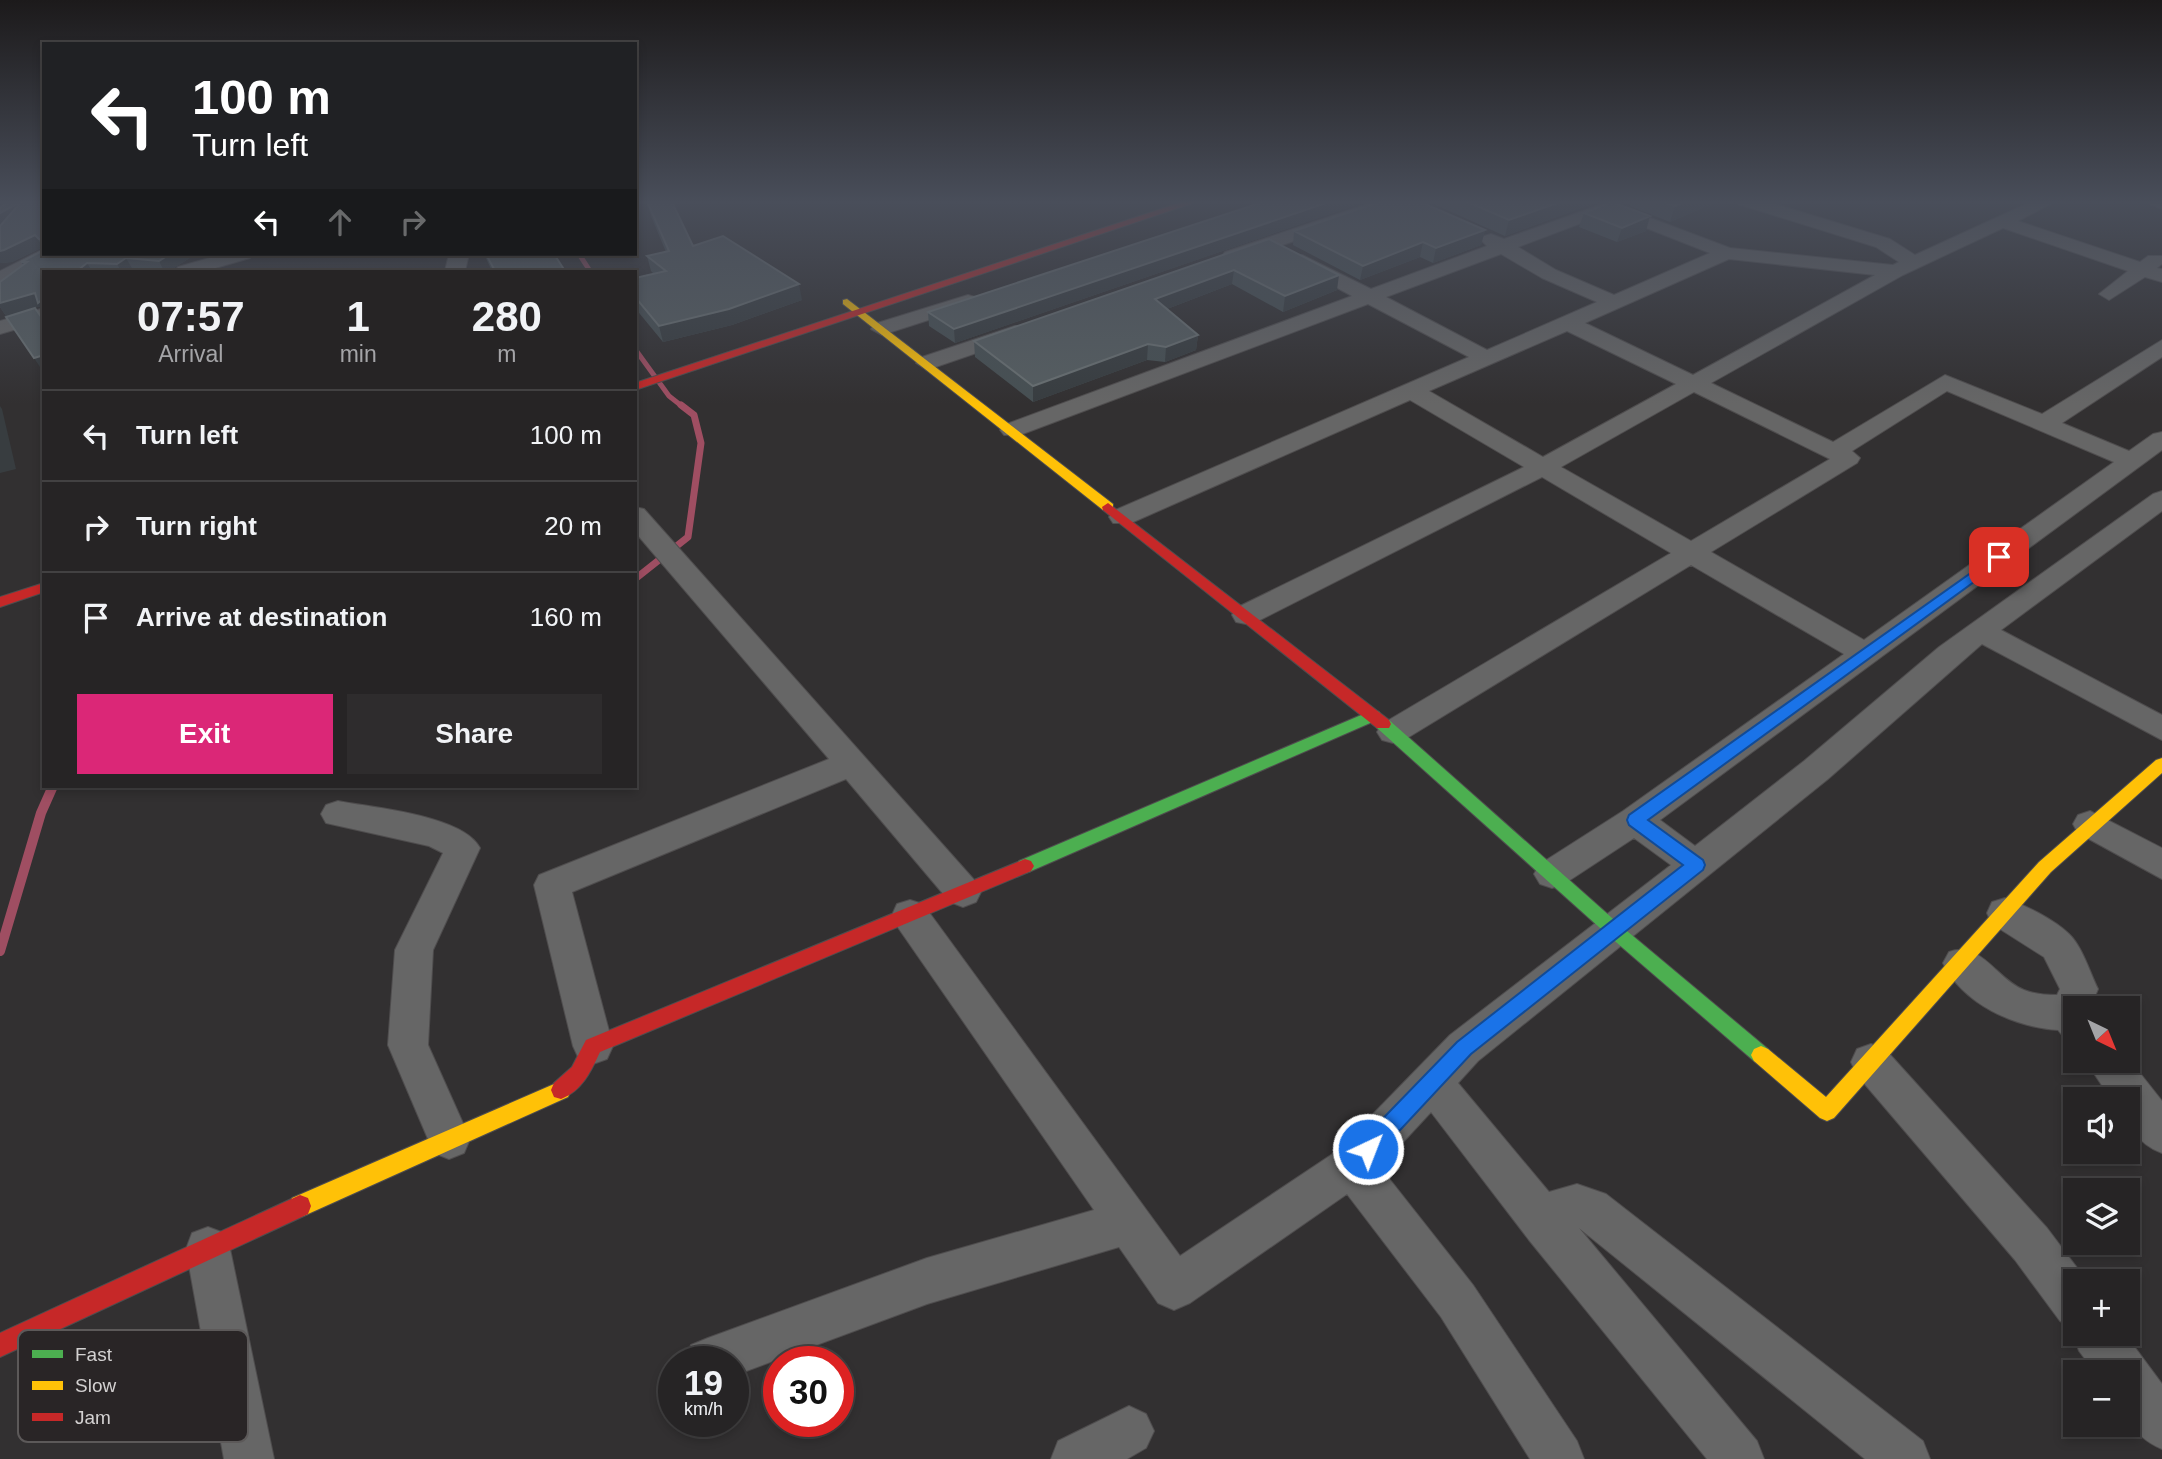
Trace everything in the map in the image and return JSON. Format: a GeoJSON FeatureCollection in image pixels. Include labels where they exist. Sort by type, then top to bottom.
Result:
{"type":"FeatureCollection","features":[{"type":"Feature","properties":{"kind":"street"},"geometry":{"type":"LineString","coordinates":[[0,279],[20,268]]}},
{"type":"Feature","properties":{"kind":"street"},"geometry":{"type":"LineString","coordinates":[[637,386],[966,268]]}},
{"type":"Feature","properties":{"kind":"street"},"geometry":{"type":"LineString","coordinates":[[637,372],[978,268]]}},
{"type":"Feature","properties":{"kind":"street"},"geometry":{"type":"LineString","coordinates":[[1317,268],[1487,358]]}},
{"type":"Feature","properties":{"kind":"street"},"geometry":{"type":"LineString","coordinates":[[1012,430],[1443,268]]}},
{"type":"Feature","properties":{"kind":"street"},"geometry":{"type":"LineString","coordinates":[[1540,268],[1614,302]]}},
{"type":"Feature","properties":{"kind":"street"},"geometry":{"type":"LineString","coordinates":[[1122,517],[1692,268]]}},
{"type":"Feature","properties":{"kind":"street"},"geometry":{"type":"LineString","coordinates":[[1869,268],[1896,271]]}},
{"type":"Feature","properties":{"kind":"street"},"geometry":{"type":"LineString","coordinates":[[1246,615],[1543,467],[1902,268]]}},
{"type":"Feature","properties":{"kind":"street"},"geometry":{"type":"LineString","coordinates":[[2136,268],[2162,276]]}},
{"type":"Feature","properties":{"kind":"street"},"geometry":{"type":"LineString","coordinates":[[2109,294],[2145,268]]}},
{"type":"Feature","properties":{"kind":"street"},"geometry":{"type":"LineString","coordinates":[[0,279],[33,283]]}},
{"type":"Feature","properties":{"kind":"street"},"geometry":{"type":"LineString","coordinates":[[883,329],[986,295]]}},
{"type":"Feature","properties":{"kind":"street"},"geometry":{"type":"LineString","coordinates":[[853,307],[1383,724],[1615,931],[1827,1111],[2045,867],[2090,824],[2108,813],[2162,764]]}},
{"type":"Feature","properties":{"kind":"street"},"geometry":{"type":"LineString","coordinates":[[0,328],[42,315]]}},
{"type":"Feature","properties":{"kind":"street"},"geometry":{"type":"LineString","coordinates":[[593,1046],[963,892],[1383,724],[1691,553],[1848,458],[1568,323]]}},
{"type":"Feature","properties":{"kind":"street"},"geometry":{"type":"LineString","coordinates":[[927,363],[1032,326]]}},
{"type":"Feature","properties":{"kind":"street"},"geometry":{"type":"LineString","coordinates":[[2045,423],[2162,347]]}},
{"type":"Feature","properties":{"kind":"street"},"geometry":{"type":"LineString","coordinates":[[1835,452],[1945,382],[2132,461]]}},
{"type":"Feature","properties":{"kind":"street"},"geometry":{"type":"LineString","coordinates":[[1412,391],[1866,654]]}},
{"type":"Feature","properties":{"kind":"street"},"geometry":{"type":"LineString","coordinates":[[1552,874],[1635,820],[2162,439]]}},
{"type":"Feature","properties":{"kind":"street"},"geometry":{"type":"LineString","coordinates":[[910,915],[1174,1287],[1352,1166],[1464,1048],[1816,770],[1949,654],[2162,499]]}},
{"type":"Feature","properties":{"kind":"street"},"geometry":{"type":"LineString","coordinates":[[637,517],[963,892]]}},
{"type":"Feature","properties":{"kind":"street"},"geometry":{"type":"LineString","coordinates":[[0,601],[42,588]]}},
{"type":"Feature","properties":{"kind":"street"},"geometry":{"type":"LineString","coordinates":[[1980,631],[2162,729]]}},
{"type":"Feature","properties":{"kind":"street"},"geometry":{"type":"LineString","coordinates":[[32,1330],[564,1089],[579,1074],[593,1046],[552,885],[850,764]]}},
{"type":"Feature","properties":{"kind":"street"},"geometry":{"type":"LineString","coordinates":[[338,814],[437,834],[463,848],[414,950],[408,1045],[449,1139]]}},
{"type":"Feature","properties":{"kind":"street"},"geometry":{"type":"LineString","coordinates":[[1635,820],[1696,865]]}},
{"type":"Feature","properties":{"kind":"street"},"geometry":{"type":"LineString","coordinates":[[2090,824],[2162,865]]}},
{"type":"Feature","properties":{"kind":"street"},"geometry":{"type":"LineString","coordinates":[[2005,913],[2057,946],[2079,989],[2077,996]]}},
{"type":"Feature","properties":{"kind":"street"},"geometry":{"type":"LineString","coordinates":[[1962,963],[2001,1000],[2036,1013],[2063,1017]]}},
{"type":"Feature","properties":{"kind":"street"},"geometry":{"type":"LineString","coordinates":[[1871,1062],[2031,1244],[2063,1288]]}},
{"type":"Feature","properties":{"kind":"street"},"geometry":{"type":"LineString","coordinates":[[2115,1073],[2162,1133]]}},
{"type":"Feature","properties":{"kind":"street"},"geometry":{"type":"LineString","coordinates":[[1432,1082],[1739,1459]]}},
{"type":"Feature","properties":{"kind":"street"},"geometry":{"type":"LineString","coordinates":[[1352,1166],[1457,1301],[1559,1459]]}},
{"type":"Feature","properties":{"kind":"street"},"geometry":{"type":"LineString","coordinates":[[1545,1224],[1556,1210],[1577,1204],[1591,1209],[1905,1459]]}},
{"type":"Feature","properties":{"kind":"street"},"geometry":{"type":"LineString","coordinates":[[749,1347],[927,1281],[1128,1222]]}},
{"type":"Feature","properties":{"kind":"street"},"geometry":{"type":"LineString","coordinates":[[208,1249],[224,1330]]}},
{"type":"Feature","properties":{"kind":"street"},"geometry":{"type":"LineString","coordinates":[[0,1345],[18,1337]]}},
{"type":"Feature","properties":{"kind":"street"},"geometry":{"type":"LineString","coordinates":[[2140,1394],[2162,1424]]}},
{"type":"Feature","properties":{"kind":"street"},"geometry":{"type":"LineString","coordinates":[[1076,1459],[1129,1431]]}},
{"type":"Feature","properties":{"kind":"building"},"geometry":{"type":"Polygon","coordinates":[[[19,268],[81,268],[42,270],[42,300],[38,303],[35,293],[0,303],[0,282],[19,268]]]}},
{"type":"Feature","properties":{"kind":"building"},"geometry":{"type":"Polygon","coordinates":[[[493,268],[564,270],[494,270],[493,268]]]}},
{"type":"Feature","properties":{"kind":"building"},"geometry":{"type":"Polygon","coordinates":[[[662,268],[774,268],[799,284],[729,309],[659,326],[637,299],[637,278],[666,271],[662,268]]]}},
{"type":"Feature","properties":{"kind":"building"},"geometry":{"type":"Polygon","coordinates":[[[1062,268],[1134,268],[954,329],[928,312],[1062,268]]]}},
{"type":"Feature","properties":{"kind":"building"},"geometry":{"type":"Polygon","coordinates":[[[1185,268],[1326,268],[1339,275],[1285,296],[1234,270],[1155,299],[1198,335],[1166,347],[1148,344],[1033,386],[974,341],[1185,268]]]}},
{"type":"Feature","properties":{"kind":"building"},"geometry":{"type":"Polygon","coordinates":[[[35,308],[42,318],[42,356],[34,358],[6,317],[35,308]]]}},
{"type":"Feature","properties":{"kind":"waterway"},"geometry":{"type":"LineString","coordinates":[[637,352],[669,396],[683,407]]}},
{"type":"Feature","properties":{"kind":"waterway"},"geometry":{"type":"LineString","coordinates":[[637,577],[688,537],[701,443],[694,415],[681,405]]}},
{"type":"Feature","properties":{"kind":"waterway"},"geometry":{"type":"LineString","coordinates":[[0,951],[41,813],[52,788]]}},
{"type":"Feature","properties":{"kind":"traffic: fast"},"geometry":{"type":"LineString","coordinates":[[1025,866],[1373,716]]}},
{"type":"Feature","properties":{"kind":"traffic: fast"},"geometry":{"type":"LineString","coordinates":[[1383,724],[1615,931],[1761,1055]]}},
{"type":"Feature","properties":{"kind":"traffic: slow"},"geometry":{"type":"LineString","coordinates":[[847,302],[1108,507]]}},
{"type":"Feature","properties":{"kind":"traffic: slow"},"geometry":{"type":"LineString","coordinates":[[1761,1055],[1827,1111],[2045,867],[2162,764]]}},
{"type":"Feature","properties":{"kind":"traffic: slow"},"geometry":{"type":"LineString","coordinates":[[300,1206],[561,1090]]}},
{"type":"Feature","properties":{"kind":"traffic: jam"},"geometry":{"type":"LineString","coordinates":[[637,386],[992,268]]}},
{"type":"Feature","properties":{"kind":"traffic: jam"},"geometry":{"type":"LineString","coordinates":[[1108,507],[1383,724]]}},
{"type":"Feature","properties":{"kind":"traffic: jam"},"geometry":{"type":"LineString","coordinates":[[0,602],[42,588]]}},
{"type":"Feature","properties":{"kind":"traffic: jam"},"geometry":{"type":"LineString","coordinates":[[561,1090],[579,1074],[593,1046],[1025,866]]}},
{"type":"Feature","properties":{"kind":"traffic: jam"},"geometry":{"type":"LineString","coordinates":[[32,1330],[300,1206]]}},
{"type":"Feature","properties":{"kind":"traffic: jam"},"geometry":{"type":"LineString","coordinates":[[0,1345],[18,1337]]}},
{"type":"Feature","properties":{"kind":"route"},"geometry":{"type":"LineString","coordinates":[[1368,1149],[1464,1048],[1696,865],[1635,820],[1999,557]]}}]}
